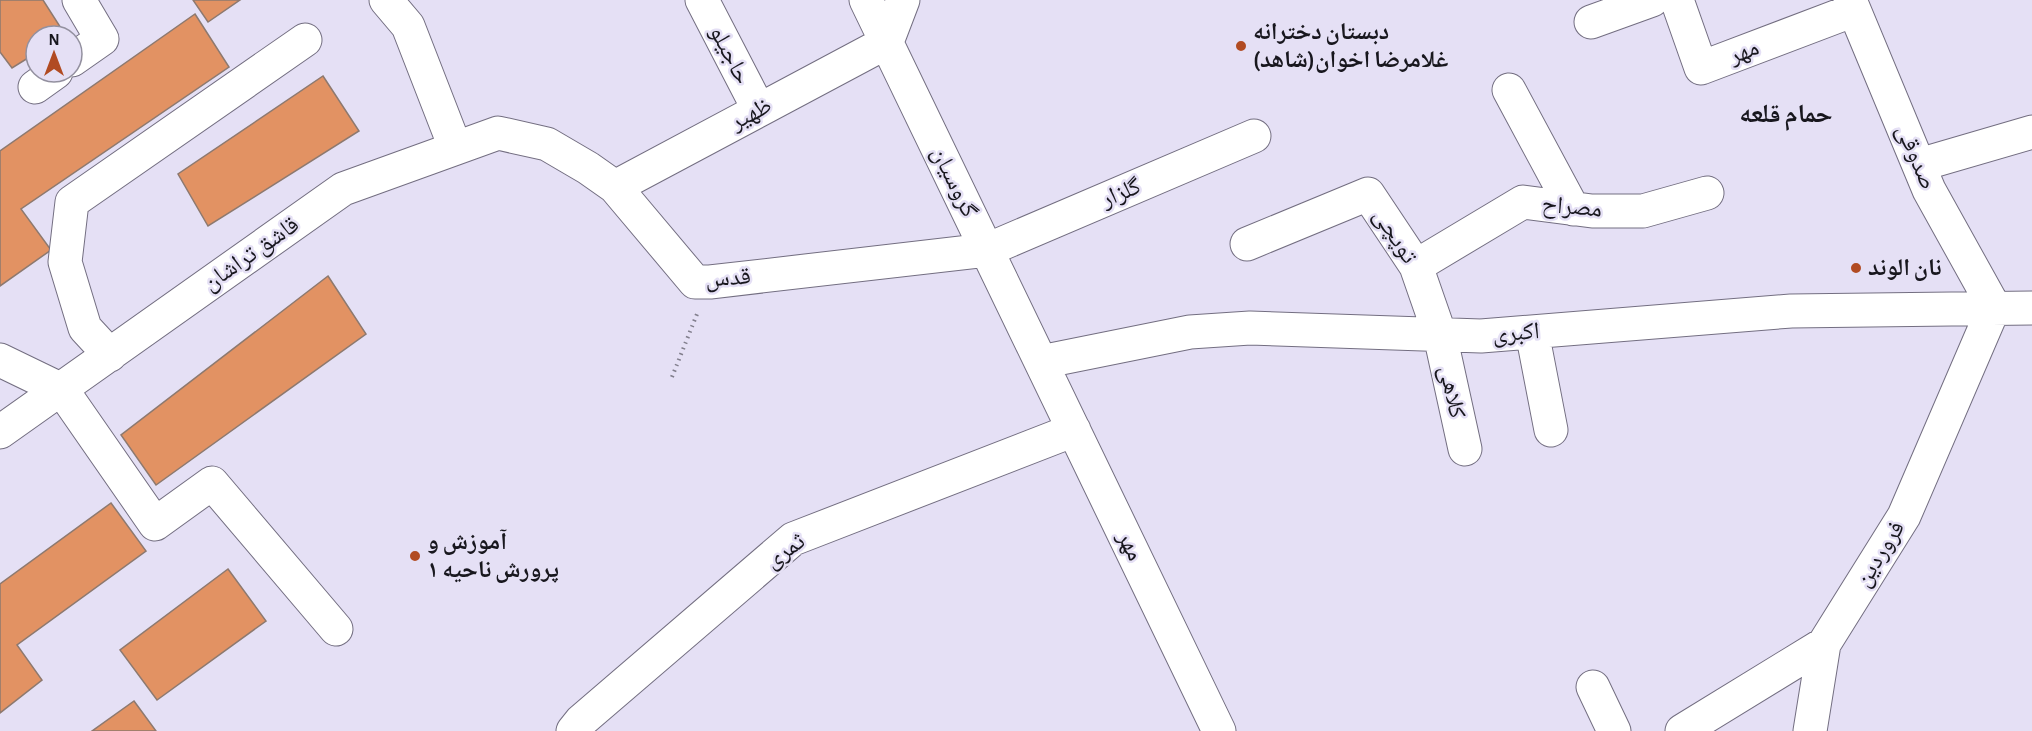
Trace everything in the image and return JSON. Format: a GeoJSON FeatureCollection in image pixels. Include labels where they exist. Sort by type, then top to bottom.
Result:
{"type":"FeatureCollection","features":[{"type":"Feature","properties":{"kind":"street"},"geometry":{"type":"LineString","coordinates":[[79,0],[102,39],[84,52]]}},
{"type":"Feature","properties":{"kind":"street"},"geometry":{"type":"LineString","coordinates":[[386,0],[408,26],[456,147]]}},
{"type":"Feature","properties":{"kind":"street","name":"حاجیلو"},"geometry":{"type":"LineString","coordinates":[[702,0],[759,110]]}},
{"type":"Feature","properties":{"kind":"street","name":"گروسیان"},"geometry":{"type":"LineString","coordinates":[[866,0],[1041,362]]}},
{"type":"Feature","properties":{"kind":"street"},"geometry":{"type":"LineString","coordinates":[[887,42],[903,0]]}},
{"type":"Feature","properties":{"kind":"street"},"geometry":{"type":"LineString","coordinates":[[1592,22],[1652,0]]}},
{"type":"Feature","properties":{"kind":"street","name":"مهر"},"geometry":{"type":"LineString","coordinates":[[1677,0],[1701,68],[1852,5]]}},
{"type":"Feature","properties":{"kind":"street","name":"صدوقی"},"geometry":{"type":"LineString","coordinates":[[1852,5],[1929,190],[1994,307]]}},
{"type":"Feature","properties":{"kind":"street"},"geometry":{"type":"LineString","coordinates":[[110,355],[85,328],[65,262],[72,202],[305,40]]}},
{"type":"Feature","properties":{"kind":"street","name":"ظهیر"},"geometry":{"type":"LineString","coordinates":[[615,187],[887,42]]}},
{"type":"Feature","properties":{"kind":"street"},"geometry":{"type":"LineString","coordinates":[[1509,90],[1574,209]]}},
{"type":"Feature","properties":{"kind":"street"},"geometry":{"type":"LineString","coordinates":[[1919,165],[2032,132]]}},
{"type":"Feature","properties":{"kind":"street","name":"قدس"},"geometry":{"type":"LineString","coordinates":[[456,147],[498,133],[547,144],[615,187],[695,282],[987,250]]}},
{"type":"Feature","properties":{"kind":"street","name":"گلزار"},"geometry":{"type":"LineString","coordinates":[[987,250],[1254,136]]}},
{"type":"Feature","properties":{"kind":"street","name":"قاشق تراشان"},"geometry":{"type":"LineString","coordinates":[[0,432],[343,189],[456,147]]}},
{"type":"Feature","properties":{"kind":"street","name":"مصراح"},"geometry":{"type":"LineString","coordinates":[[1416,266],[1523,202],[1574,209],[1643,211],[1707,193]]}},
{"type":"Feature","properties":{"kind":"street","name":"توپچی"},"geometry":{"type":"LineString","coordinates":[[1247,244],[1368,194],[1416,266],[1440,335]]}},
{"type":"Feature","properties":{"kind":"street","name":"فروردین"},"geometry":{"type":"LineString","coordinates":[[1682,731],[1824,644],[1904,516],[1994,307]]}},
{"type":"Feature","properties":{"kind":"street","name":"اکبری"},"geometry":{"type":"LineString","coordinates":[[1041,362],[1190,332],[1238,329],[1481,336],[1791,311],[2032,308]]}},
{"type":"Feature","properties":{"kind":"street"},"geometry":{"type":"LineString","coordinates":[[1532,332],[1551,430]]}},
{"type":"Feature","properties":{"kind":"street","name":"کلاهی"},"geometry":{"type":"LineString","coordinates":[[1440,335],[1465,449]]}},
{"type":"Feature","properties":{"kind":"street"},"geometry":{"type":"LineString","coordinates":[[0,360],[62,390],[155,524],[212,483],[336,629]]}},
{"type":"Feature","properties":{"kind":"street","name":"مهر"},"geometry":{"type":"LineString","coordinates":[[1041,362],[1219,731]]}},
{"type":"Feature","properties":{"kind":"street","name":"ثمری"},"geometry":{"type":"LineString","coordinates":[[573,731],[581,721],[793,539],[1074,430]]}},
{"type":"Feature","properties":{"kind":"street"},"geometry":{"type":"LineString","coordinates":[[1810,731],[1824,644]]}},
{"type":"Feature","properties":{"kind":"street"},"geometry":{"type":"LineString","coordinates":[[1593,687],[1614,731]]}},
{"type":"Feature","properties":{"kind":"path"},"geometry":{"type":"LineString","coordinates":[[672,377],[710,282]]}},
{"type":"Feature","properties":{"kind":"building"},"geometry":{"type":"Polygon","coordinates":[[[0,0],[43,0],[58,24],[24,24],[24,60],[12,68],[0,52],[0,0]]]}},
{"type":"Feature","properties":{"kind":"building"},"geometry":{"type":"Polygon","coordinates":[[[193,0],[240,0],[208,22],[193,0]]]}},
{"type":"Feature","properties":{"kind":"building"},"geometry":{"type":"Polygon","coordinates":[[[195,14],[229,67],[21,209],[51,250],[0,286],[0,151],[195,14]]]}},
{"type":"Feature","properties":{"kind":"building"},"geometry":{"type":"Polygon","coordinates":[[[323,76],[359,131],[208,226],[178,174],[323,76]]]}},
{"type":"Feature","properties":{"kind":"building"},"geometry":{"type":"Polygon","coordinates":[[[328,276],[366,334],[156,485],[121,435],[328,276]]]}},
{"type":"Feature","properties":{"kind":"building"},"geometry":{"type":"Polygon","coordinates":[[[111,503],[146,551],[17,645],[42,680],[0,713],[0,584],[111,503]]]}},
{"type":"Feature","properties":{"kind":"building"},"geometry":{"type":"Polygon","coordinates":[[[228,569],[266,621],[157,700],[120,650],[228,569]]]}},
{"type":"Feature","properties":{"kind":"building"},"geometry":{"type":"Polygon","coordinates":[[[134,701],[156,731],[92,731],[134,701]]]}},
{"type":"Feature","properties":{"kind":"place","name":"دبستان دخترانه غلامرضا اخوان(شاهد)"},"geometry":{"type":"Point","coordinates":[1241,46]}},
{"type":"Feature","properties":{"kind":"place","name":"نان الوند"},"geometry":{"type":"Point","coordinates":[1856,268]}},
{"type":"Feature","properties":{"kind":"place","name":"آموزش و پرورش ناحیه ۱"},"geometry":{"type":"Point","coordinates":[415,556]}},
{"type":"Feature","properties":{"kind":"district","name":"حمام قلعه"},"geometry":{"type":"Point","coordinates":[1786,114]}}]}
